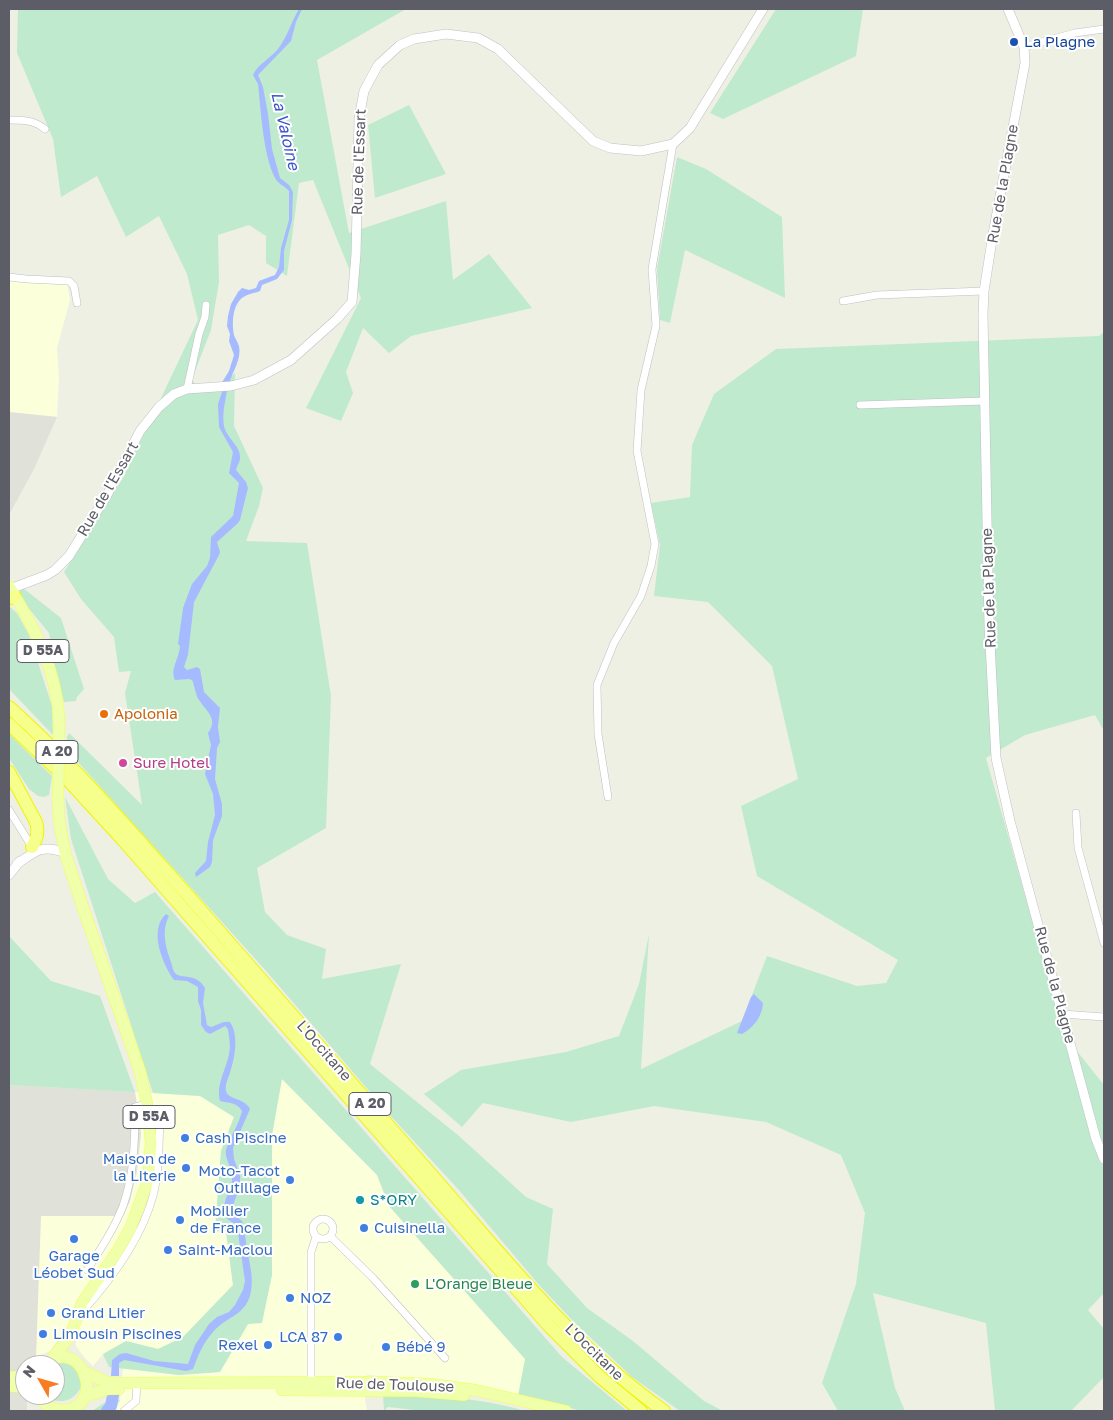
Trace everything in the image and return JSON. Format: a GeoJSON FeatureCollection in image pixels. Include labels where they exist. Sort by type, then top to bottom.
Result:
{"type":"FeatureCollection","features":[{"type":"Feature","properties":{"kind":"highway"},"geometry":{"type":"LineString","coordinates":[[9,700],[17,708],[24,721]]}},
{"type":"Feature","properties":{"kind":"highway","name":"L'Occitane"},"geometry":{"type":"LineString","coordinates":[[9,708],[89,785],[125,824],[558,1317],[606,1366],[664,1411]]}},
{"type":"Feature","properties":{"kind":"highway","name":"L'Occitane"},"geometry":{"type":"LineString","coordinates":[[9,724],[66,778],[122,839],[529,1305],[579,1357],[618,1393],[642,1411]]}},
{"type":"Feature","properties":{"kind":"highway"},"geometry":{"type":"LineString","coordinates":[[9,772],[36,822],[38,830],[37,839],[32,847]]}},
{"type":"Feature","properties":{"kind":"main road","name":"D 55A"},"geometry":{"type":"LineString","coordinates":[[11,593],[38,638],[47,662],[56,696],[59,722],[58,808],[66,853],[152,1109],[149,1171],[141,1202],[124,1240],[82,1303],[70,1336],[54,1355]]}},
{"type":"Feature","properties":{"kind":"main road"},"geometry":{"type":"LineString","coordinates":[[70,1336],[81,1367],[88,1380],[84,1397]]}},
{"type":"Feature","properties":{"kind":"main road","name":"Rue de Toulouse"},"geometry":{"type":"LineString","coordinates":[[65,1359],[69,1359],[106,1382],[137,1386]]}},
{"type":"Feature","properties":{"kind":"main road","name":"Rue de Toulouse"},"geometry":{"type":"LineString","coordinates":[[311,1386],[383,1382],[449,1385],[566,1411]]}},
{"type":"Feature","properties":{"kind":"main road","name":"Rue de Toulouse"},"geometry":{"type":"LineString","coordinates":[[46,1405],[65,1411],[77,1405],[84,1397],[108,1389],[137,1386],[311,1386],[438,1392],[491,1399],[548,1411]]}},
{"type":"Feature","properties":{"kind":"street"},"geometry":{"type":"LineString","coordinates":[[608,797],[598,734],[597,685],[614,642],[641,596],[651,566],[655,544],[637,451],[641,390],[656,326],[652,269],[674,144],[690,128],[763,9]]}},
{"type":"Feature","properties":{"kind":"street","name":"Rue de la Plagne"},"geometry":{"type":"LineString","coordinates":[[1008,9],[1024,47],[1025,63],[994,225],[984,291],[983,314],[989,624],[996,758],[1010,821],[1096,1138],[1104,1159]]}},
{"type":"Feature","properties":{"kind":"street"},"geometry":{"type":"LineString","coordinates":[[1024,47],[1075,33],[1104,29]]}},
{"type":"Feature","properties":{"kind":"street","name":"Rue de l'Essart"},"geometry":{"type":"LineString","coordinates":[[11,593],[55,570],[69,556],[107,495],[140,431],[160,407],[174,394],[187,388],[231,386],[254,380],[290,360],[337,319],[352,302],[356,254],[359,118],[364,91],[378,65],[400,45],[414,39],[446,34],[478,38],[498,49],[593,141],[610,148],[641,151],[674,144]]}},
{"type":"Feature","properties":{"kind":"street"},"geometry":{"type":"LineString","coordinates":[[9,120],[25,120],[39,124],[45,129]]}},
{"type":"Feature","properties":{"kind":"street"},"geometry":{"type":"LineString","coordinates":[[9,276],[26,279],[69,281],[74,286],[77,303]]}},
{"type":"Feature","properties":{"kind":"street"},"geometry":{"type":"LineString","coordinates":[[843,301],[877,295],[984,291]]}},
{"type":"Feature","properties":{"kind":"street"},"geometry":{"type":"LineString","coordinates":[[187,388],[199,334],[205,317],[206,304]]}},
{"type":"Feature","properties":{"kind":"street"},"geometry":{"type":"LineString","coordinates":[[860,405],[985,401]]}},
{"type":"Feature","properties":{"kind":"street"},"geometry":{"type":"LineString","coordinates":[[9,810],[32,847],[9,875]]}},
{"type":"Feature","properties":{"kind":"street"},"geometry":{"type":"LineString","coordinates":[[1076,813],[1078,848],[1104,942]]}},
{"type":"Feature","properties":{"kind":"street"},"geometry":{"type":"LineString","coordinates":[[17,864],[34,852],[44,848],[66,853]]}},
{"type":"Feature","properties":{"kind":"street"},"geometry":{"type":"LineString","coordinates":[[1062,1014],[1104,1017]]}},
{"type":"Feature","properties":{"kind":"street"},"geometry":{"type":"LineString","coordinates":[[87,1270],[112,1230],[123,1206],[134,1162],[132,1106],[152,1109],[167,1107]]}},
{"type":"Feature","properties":{"kind":"street"},"geometry":{"type":"LineString","coordinates":[[76,1319],[94,1299],[139,1234],[150,1203],[158,1167],[152,1109]]}},
{"type":"Feature","properties":{"kind":"street"},"geometry":{"type":"LineString","coordinates":[[311,1386],[311,1252],[316,1237],[313,1226],[315,1222],[322,1218],[330,1220],[333,1224],[333,1231],[330,1236],[324,1239],[316,1237]]}},
{"type":"Feature","properties":{"kind":"street"},"geometry":{"type":"LineString","coordinates":[[330,1236],[372,1278],[445,1358]]}},
{"type":"Feature","properties":{"kind":"street"},"geometry":{"type":"LineString","coordinates":[[124,1411],[136,1400],[137,1386]]}},
{"type":"Feature","properties":{"kind":"shaded area"},"geometry":{"type":"Polygon","coordinates":[[[18,9],[406,9],[317,60],[349,233],[446,201],[453,280],[489,254],[532,308],[411,336],[389,353],[363,328],[346,372],[353,393],[341,421],[306,408],[361,298],[313,180],[299,183],[287,276],[266,263],[266,236],[249,225],[218,235],[219,282],[211,330],[192,379],[199,392],[214,390],[235,373],[234,426],[263,488],[259,506],[246,541],[307,543],[331,696],[326,828],[257,868],[265,912],[287,935],[326,949],[322,979],[401,964],[370,1064],[459,1136],[526,1197],[553,1209],[547,1264],[587,1308],[633,1341],[704,1401],[723,1411],[680,1411],[632,1377],[574,1322],[540,1286],[458,1189],[388,1113],[267,972],[67,750],[67,737],[69,733],[142,805],[125,693],[131,671],[119,672],[114,637],[81,599],[64,572],[124,476],[198,320],[187,274],[159,216],[126,237],[97,176],[61,197],[53,139],[17,53],[18,9]]]}},
{"type":"Feature","properties":{"kind":"shaded area"},"geometry":{"type":"Polygon","coordinates":[[[776,9],[863,9],[856,56],[723,119],[710,113],[776,9]]]}},
{"type":"Feature","properties":{"kind":"shaded area"},"geometry":{"type":"Polygon","coordinates":[[[409,105],[446,174],[375,198],[368,125],[409,105]]]}},
{"type":"Feature","properties":{"kind":"shaded area"},"geometry":{"type":"Polygon","coordinates":[[[677,157],[706,169],[782,217],[785,298],[685,250],[670,323],[660,320],[657,269],[677,157]]]}},
{"type":"Feature","properties":{"kind":"shaded area"},"geometry":{"type":"Polygon","coordinates":[[[9,281],[67,283],[70,300],[57,348],[59,378],[57,417],[9,412],[9,281]]]}},
{"type":"Feature","properties":{"kind":"shaded area"},"geometry":{"type":"Polygon","coordinates":[[[1104,332],[1104,731],[1095,715],[1025,735],[986,758],[1065,1036],[1104,1085],[1104,1293],[1088,1310],[1104,1329],[1104,1377],[1071,1411],[995,1411],[986,1323],[873,1293],[895,1388],[905,1411],[838,1411],[822,1383],[856,1284],[865,1213],[841,1155],[766,1122],[654,1106],[571,1122],[483,1103],[462,1127],[424,1094],[461,1070],[566,1052],[619,1036],[639,984],[649,934],[641,1069],[742,1021],[767,956],[857,986],[886,983],[898,960],[757,876],[741,806],[798,779],[772,666],[708,602],[654,596],[660,545],[651,503],[690,497],[692,445],[714,394],[776,349],[1099,336],[1104,332]]]}},
{"type":"Feature","properties":{"kind":"shaded area"},"geometry":{"type":"Polygon","coordinates":[[[9,412],[57,417],[34,469],[9,515],[9,412]]]}},
{"type":"Feature","properties":{"kind":"shaded area"},"geometry":{"type":"Polygon","coordinates":[[[23,588],[61,618],[84,689],[76,701],[64,702],[55,670],[49,633],[17,594],[23,588]]]}},
{"type":"Feature","properties":{"kind":"shaded area"},"geometry":{"type":"Polygon","coordinates":[[[9,606],[17,613],[29,635],[52,706],[53,735],[9,689],[9,606]]]}},
{"type":"Feature","properties":{"kind":"shaded area"},"geometry":{"type":"Polygon","coordinates":[[[9,734],[52,776],[49,795],[44,797],[38,796],[29,789],[9,758],[9,734]]]}},
{"type":"Feature","properties":{"kind":"shaded area"},"geometry":{"type":"Polygon","coordinates":[[[65,797],[108,879],[135,903],[155,892],[562,1357],[627,1411],[582,1411],[518,1396],[525,1359],[389,1206],[377,1175],[282,1079],[272,1135],[272,1275],[262,1323],[248,1324],[220,1372],[179,1375],[109,1367],[103,1354],[126,1341],[158,1349],[183,1337],[233,1285],[226,1232],[215,1231],[221,1151],[234,1117],[200,1096],[153,1093],[71,839],[65,797]]]}},
{"type":"Feature","properties":{"kind":"shaded area"},"geometry":{"type":"Polygon","coordinates":[[[9,936],[51,981],[100,996],[135,1092],[9,1085],[9,936]]]}},
{"type":"Feature","properties":{"kind":"shaded area"},"geometry":{"type":"Polygon","coordinates":[[[281,1078],[377,1175],[389,1206],[526,1360],[518,1396],[459,1382],[367,1375],[365,1400],[367,1411],[114,1411],[120,1400],[123,1368],[179,1375],[220,1372],[248,1324],[272,1275],[272,1135],[281,1078]]]}},
{"type":"Feature","properties":{"kind":"shaded area"},"geometry":{"type":"Polygon","coordinates":[[[9,1085],[135,1092],[141,1133],[137,1171],[130,1201],[123,1216],[41,1216],[36,1355],[15,1355],[15,1405],[27,1405],[27,1411],[9,1411],[9,1085]]]}},
{"type":"Feature","properties":{"kind":"shaded area"},"geometry":{"type":"Polygon","coordinates":[[[135,1092],[200,1096],[234,1117],[221,1151],[215,1231],[226,1232],[233,1285],[184,1337],[158,1349],[126,1341],[103,1354],[93,1366],[76,1346],[76,1338],[62,1335],[50,1351],[36,1355],[40,1216],[123,1216],[130,1201],[137,1171],[141,1133],[135,1092]]]}},
{"type":"Feature","properties":{"kind":"shaded area"},"geometry":{"type":"Polygon","coordinates":[[[65,1364],[72,1365],[80,1370],[83,1378],[81,1387],[75,1395],[65,1400],[65,1364]]]}},
{"type":"Feature","properties":{"kind":"shaded area"},"geometry":{"type":"Polygon","coordinates":[[[383,1394],[473,1400],[525,1411],[423,1411],[388,1407],[384,1411],[383,1394]]]}},
{"type":"Feature","properties":{"kind":"shaded area"},"geometry":{"type":"Polygon","coordinates":[[[120,1400],[114,1411],[92,1411],[107,1401],[120,1400]]]}},
{"type":"Feature","properties":{"kind":"water"},"geometry":{"type":"Polygon","coordinates":[[[299,9],[302,9],[291,41],[258,75],[263,87],[272,149],[280,178],[289,185],[293,192],[292,220],[284,251],[284,270],[277,279],[262,285],[260,291],[244,297],[236,306],[233,315],[233,326],[240,351],[229,384],[221,384],[229,371],[234,355],[229,341],[230,334],[227,326],[231,304],[242,288],[249,290],[256,288],[259,281],[275,275],[279,267],[281,248],[289,220],[289,191],[276,180],[271,168],[263,132],[258,84],[253,75],[281,44],[299,9]]]}},
{"type":"Feature","properties":{"kind":"water"},"geometry":{"type":"Polygon","coordinates":[[[223,389],[227,391],[224,413],[225,430],[239,452],[240,460],[236,470],[246,482],[248,488],[240,520],[217,542],[219,555],[194,602],[188,655],[184,667],[187,670],[197,667],[200,669],[204,692],[220,708],[218,727],[220,742],[217,748],[215,779],[222,804],[222,816],[213,840],[210,867],[196,877],[195,873],[206,861],[208,842],[215,815],[213,794],[205,774],[211,745],[208,733],[211,728],[212,719],[198,698],[192,680],[175,680],[174,668],[180,646],[178,644],[183,608],[192,584],[207,566],[210,558],[211,537],[233,516],[239,483],[229,473],[233,452],[219,427],[218,404],[223,389]]]}},
{"type":"Feature","properties":{"kind":"water"},"geometry":{"type":"Polygon","coordinates":[[[166,914],[169,916],[165,928],[165,939],[174,972],[178,975],[197,980],[205,988],[203,1003],[207,1025],[211,1027],[230,1022],[235,1035],[234,1056],[226,1083],[226,1091],[230,1096],[248,1105],[250,1109],[233,1148],[234,1159],[240,1176],[240,1186],[232,1208],[244,1227],[252,1285],[249,1299],[245,1306],[209,1336],[193,1369],[186,1371],[124,1360],[119,1363],[119,1376],[111,1376],[112,1360],[120,1354],[126,1353],[154,1361],[188,1364],[195,1345],[209,1324],[217,1317],[229,1312],[235,1305],[243,1290],[245,1281],[237,1226],[226,1217],[224,1212],[232,1180],[226,1150],[242,1111],[235,1104],[220,1101],[220,1083],[230,1051],[228,1029],[225,1026],[210,1034],[206,1032],[201,1025],[198,987],[187,981],[174,980],[170,974],[162,957],[158,938],[158,929],[166,914]]]}},
{"type":"Feature","properties":{"kind":"water"},"geometry":{"type":"Polygon","coordinates":[[[754,994],[763,1003],[761,1013],[757,1021],[750,1028],[742,1034],[737,1033],[751,997],[754,994]]]}},
{"type":"Feature","properties":{"kind":"waterway","name":"La Valoine"},"geometry":{"type":"LineString","coordinates":[[107,1411],[111,1406],[113,1395]]}},
{"type":"Feature","properties":{"kind":"place","name":"La Plagne"},"geometry":{"type":"Point","coordinates":[1014,42]}},
{"type":"Feature","properties":{"kind":"place","name":"Apolonia"},"geometry":{"type":"Point","coordinates":[104,714]}},
{"type":"Feature","properties":{"kind":"place","name":"Sure Hotel"},"geometry":{"type":"Point","coordinates":[123,763]}},
{"type":"Feature","properties":{"kind":"place","name":"Cash Piscine"},"geometry":{"type":"Point","coordinates":[185,1138]}},
{"type":"Feature","properties":{"kind":"place","name":"Maison de la Literie"},"geometry":{"type":"Point","coordinates":[186,1168]}},
{"type":"Feature","properties":{"kind":"place","name":"Moto-Tacot Outillage"},"geometry":{"type":"Point","coordinates":[290,1180]}},
{"type":"Feature","properties":{"kind":"place","name":"S*ORY"},"geometry":{"type":"Point","coordinates":[360,1200]}},
{"type":"Feature","properties":{"kind":"place","name":"Mobilier de France"},"geometry":{"type":"Point","coordinates":[180,1220]}},
{"type":"Feature","properties":{"kind":"place","name":"Cuisinella"},"geometry":{"type":"Point","coordinates":[364,1228]}},
{"type":"Feature","properties":{"kind":"place","name":"Garage Léobet Sud"},"geometry":{"type":"Point","coordinates":[74,1239]}},
{"type":"Feature","properties":{"kind":"place","name":"Saint-Maclou"},"geometry":{"type":"Point","coordinates":[168,1250]}},
{"type":"Feature","properties":{"kind":"place","name":"L'Orange Bleue"},"geometry":{"type":"Point","coordinates":[415,1284]}},
{"type":"Feature","properties":{"kind":"place","name":"NOZ"},"geometry":{"type":"Point","coordinates":[290,1298]}},
{"type":"Feature","properties":{"kind":"place","name":"Grand Litier"},"geometry":{"type":"Point","coordinates":[51,1313]}},
{"type":"Feature","properties":{"kind":"place","name":"Limousin Piscines"},"geometry":{"type":"Point","coordinates":[43,1334]}},
{"type":"Feature","properties":{"kind":"place","name":"LCA 87"},"geometry":{"type":"Point","coordinates":[338,1337]}},
{"type":"Feature","properties":{"kind":"place","name":"Rexel"},"geometry":{"type":"Point","coordinates":[268,1345]}},
{"type":"Feature","properties":{"kind":"place","name":"Bébé 9"},"geometry":{"type":"Point","coordinates":[386,1347]}}]}
